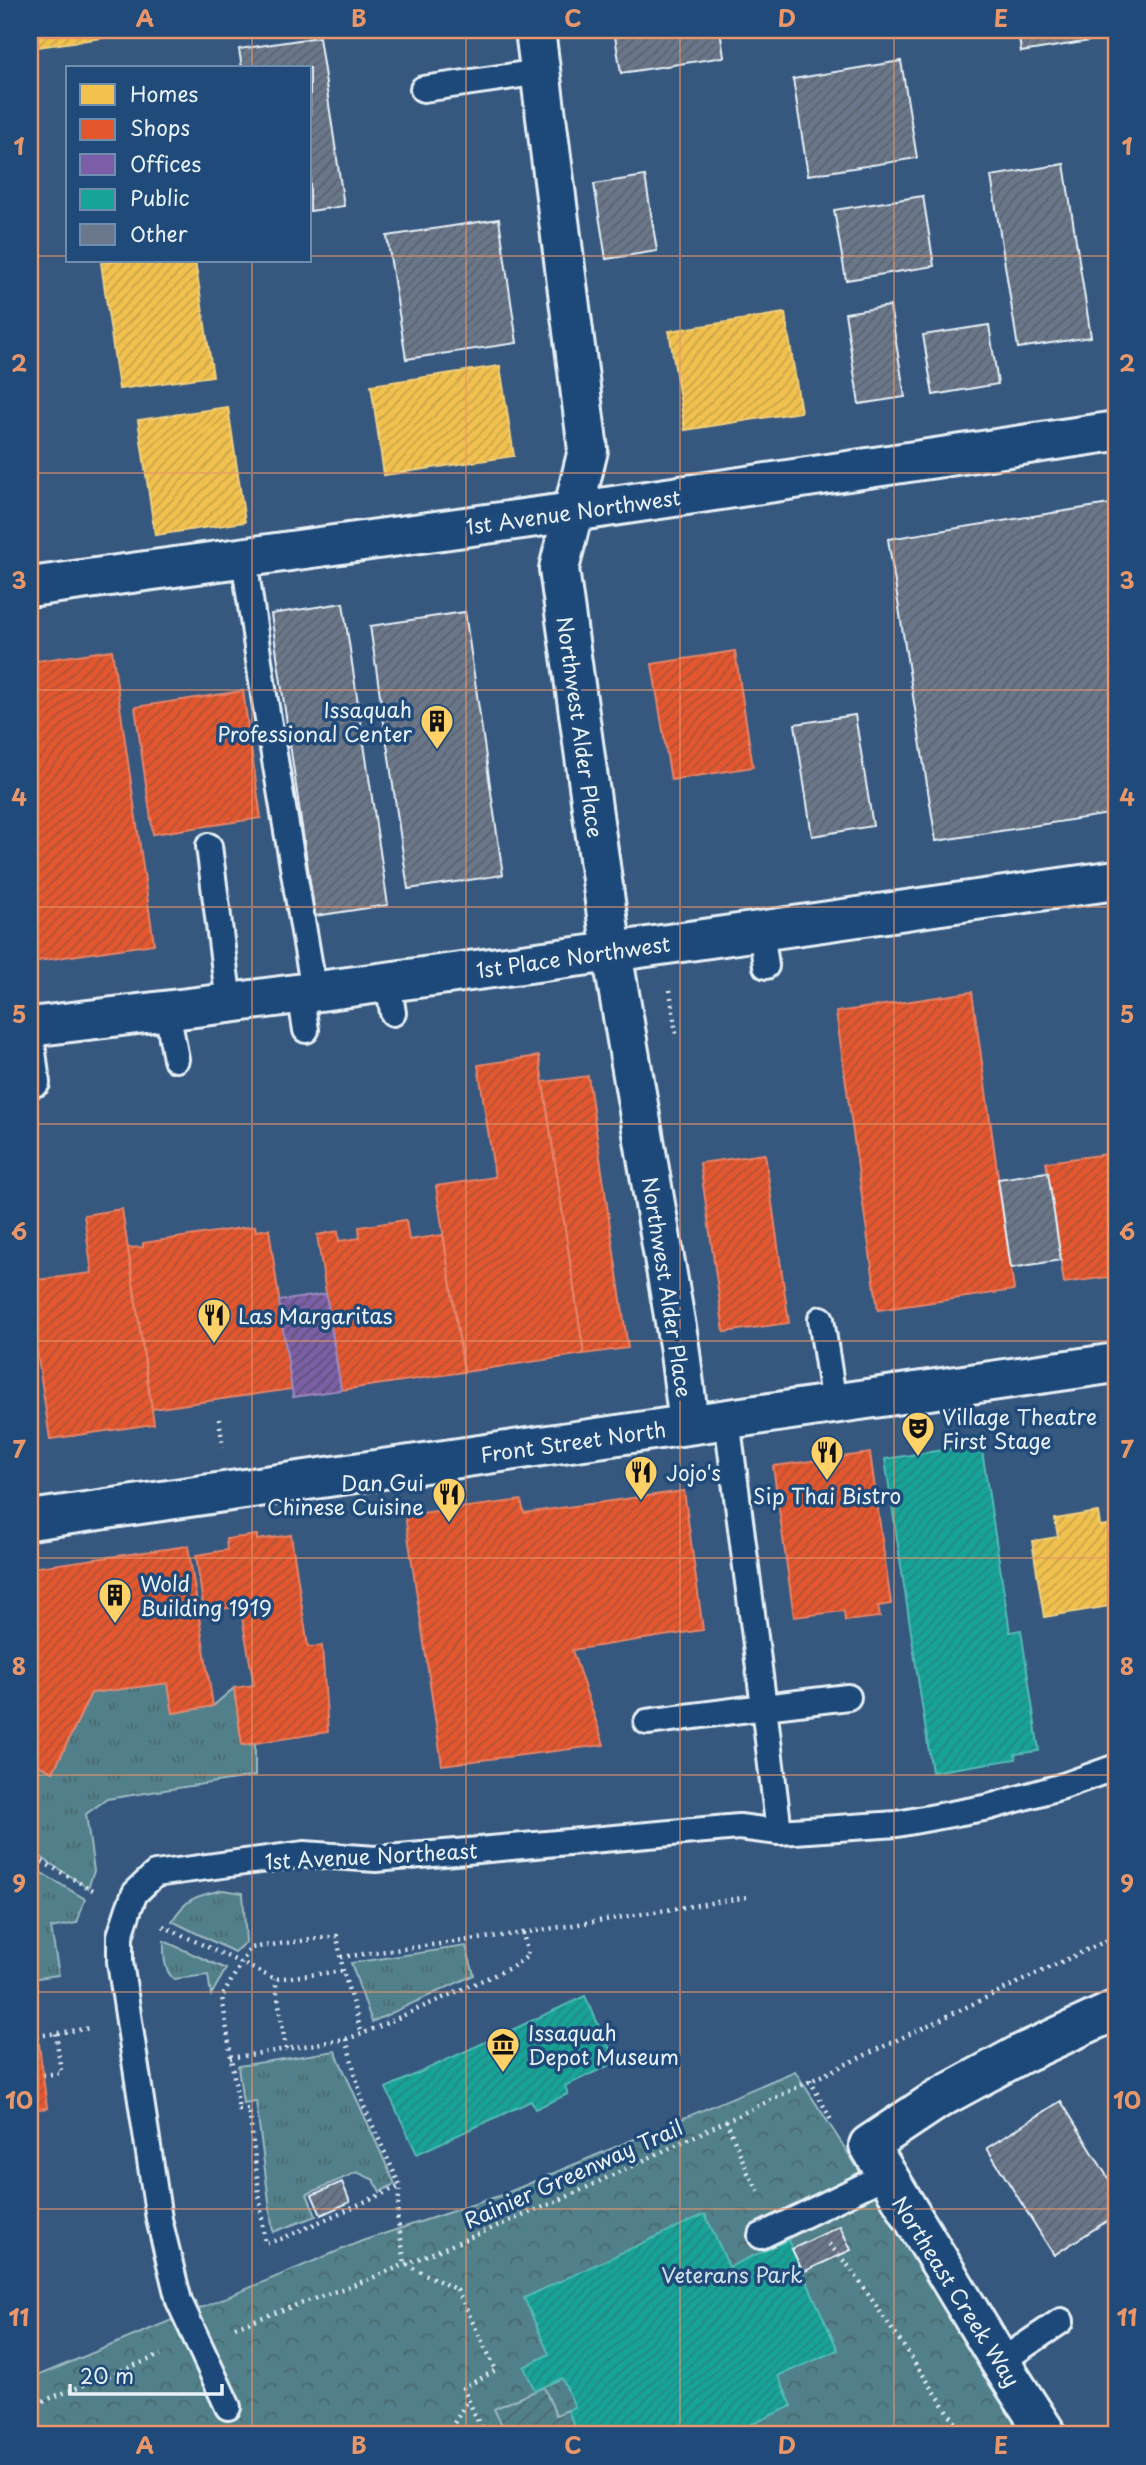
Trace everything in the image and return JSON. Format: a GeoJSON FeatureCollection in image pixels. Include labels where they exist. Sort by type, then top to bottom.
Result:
{"type":"FeatureCollection","features":[{"type":"Feature","properties":{"kind":"street","name":"Northwest Alder Place"},"geometry":{"type":"LineString","coordinates":[[535,30],[588,450],[559,569],[612,952],[679,1345],[689,1424]]}},
{"type":"Feature","properties":{"kind":"street","name":"1st Avenue Northwest"},"geometry":{"type":"LineString","coordinates":[[30,587],[573,512],[1116,431]]}},
{"type":"Feature","properties":{"kind":"street","name":"1st Place Northwest"},"geometry":{"type":"LineString","coordinates":[[30,1027],[307,992],[390,997],[612,952],[763,948],[1116,880]]}},
{"type":"Feature","properties":{"kind":"street","name":"Front Street North"},"geometry":{"type":"LineString","coordinates":[[30,1520],[1116,1363]]}},
{"type":"Feature","properties":{"kind":"street"},"geometry":{"type":"LineString","coordinates":[[877,2160],[938,2099],[1021,2054],[1116,2010]]}},
{"type":"Feature","properties":{"kind":"street","name":"Northeast Creek Way"},"geometry":{"type":"LineString","coordinates":[[877,2160],[1047,2435]]}},
{"type":"Feature","properties":{"kind":"lane"},"geometry":{"type":"LineString","coordinates":[[423,89],[541,72]]}},
{"type":"Feature","properties":{"kind":"lane"},"geometry":{"type":"LineString","coordinates":[[244,558],[307,992],[306,1030]]}},
{"type":"Feature","properties":{"kind":"lane"},"geometry":{"type":"LineString","coordinates":[[209,846],[229,1003]]}},
{"type":"Feature","properties":{"kind":"lane"},"geometry":{"type":"LineString","coordinates":[[167,1011],[176,1059]]}},
{"type":"Feature","properties":{"kind":"lane"},"geometry":{"type":"LineString","coordinates":[[30,1027],[37,1083]]}},
{"type":"Feature","properties":{"kind":"lane"},"geometry":{"type":"LineString","coordinates":[[821,1319],[834,1404]]}},
{"type":"Feature","properties":{"kind":"lane"},"geometry":{"type":"LineString","coordinates":[[727,1419],[779,1832]]}},
{"type":"Feature","properties":{"kind":"lane"},"geometry":{"type":"LineString","coordinates":[[647,1722],[848,1697]]}},
{"type":"Feature","properties":{"kind":"lane","name":"1st Avenue Northeast"},"geometry":{"type":"LineString","coordinates":[[228,2407],[179,2301],[159,2219],[121,1962],[120,1936],[135,1893],[155,1874],[304,1854],[376,1859],[739,1827],[779,1832],[897,1824],[989,1807],[1063,1786],[1116,1767]]}},
{"type":"Feature","properties":{"kind":"lane"},"geometry":{"type":"LineString","coordinates":[[761,2236],[804,2216],[877,2160]]}},
{"type":"Feature","properties":{"kind":"lane"},"geometry":{"type":"LineString","coordinates":[[1000,2362],[1061,2321]]}},
{"type":"Feature","properties":{"kind":"path"},"geometry":{"type":"LineString","coordinates":[[219,1419],[223,1448]]}},
{"type":"Feature","properties":{"kind":"path"},"geometry":{"type":"LineString","coordinates":[[341,1957],[523,1933],[748,1898]]}},
{"type":"Feature","properties":{"kind":"path"},"geometry":{"type":"LineString","coordinates":[[230,2058],[362,2034],[512,1968],[528,1956],[523,1933]]}},
{"type":"Feature","properties":{"kind":"path"},"geometry":{"type":"LineString","coordinates":[[362,2034],[343,1971],[337,1936],[250,1948],[222,1997],[239,2110],[249,2109],[265,2243],[281,2239],[400,2186]]}},
{"type":"Feature","properties":{"kind":"path","name":"Rainier Greenway Trail"},"geometry":{"type":"LineString","coordinates":[[30,2406],[198,2340],[405,2264],[558,2201],[1116,1936]]}},
{"type":"Feature","properties":{"kind":"path"},"geometry":{"type":"LineString","coordinates":[[286,2049],[275,1979],[343,1971]]}},
{"type":"Feature","properties":{"kind":"path"},"geometry":{"type":"LineString","coordinates":[[30,2037],[130,2022]]}},
{"type":"Feature","properties":{"kind":"path"},"geometry":{"type":"LineString","coordinates":[[43,2075],[61,2073],[56,2033]]}},
{"type":"Feature","properties":{"kind":"path"},"geometry":{"type":"LineString","coordinates":[[346,2039],[363,2104],[400,2186],[397,2215],[405,2264],[457,2290],[496,2370],[463,2388],[484,2435]]}},
{"type":"Feature","properties":{"kind":"path"},"geometry":{"type":"LineString","coordinates":[[726,2120],[758,2192],[793,2206],[851,2269],[964,2435]]}},
{"type":"Feature","properties":{"kind":"path"},"geometry":{"type":"LineString","coordinates":[[447,2435],[468,2399]]}},
{"type":"Feature","properties":{"kind":"path"},"geometry":{"type":"LineString","coordinates":[[30,2422],[32,2435]]}},
{"type":"Feature","properties":{"kind":"green space"},"geometry":{"type":"Polygon","coordinates":[[[168,1683],[173,1713],[213,1706],[234,1688],[242,1745],[255,1744],[255,1776],[107,1799],[86,1814],[94,1871],[88,1888],[30,1850],[30,1761],[53,1772],[91,1693],[168,1683]]]}},
{"type":"Feature","properties":{"kind":"green space"},"geometry":{"type":"Polygon","coordinates":[[[30,1866],[85,1899],[77,1923],[51,1928],[59,1975],[30,1979],[30,1866]]]}},
{"type":"Feature","properties":{"kind":"green space"},"geometry":{"type":"Polygon","coordinates":[[[223,1890],[243,1893],[246,1942],[234,1952],[172,1921],[188,1902],[223,1890]]]}},
{"type":"Feature","properties":{"kind":"green space"},"geometry":{"type":"Polygon","coordinates":[[[164,1941],[226,1969],[211,1995],[208,1975],[174,1979],[170,1975],[165,1962],[164,1941]]]}},
{"type":"Feature","properties":{"kind":"green space"},"geometry":{"type":"Polygon","coordinates":[[[466,1946],[474,1975],[372,2022],[351,1963],[466,1946]]]}},
{"type":"Feature","properties":{"kind":"green space"},"geometry":{"type":"Polygon","coordinates":[[[335,2051],[395,2184],[380,2192],[374,2180],[357,2172],[307,2194],[316,2216],[273,2232],[256,2101],[243,2103],[238,2066],[335,2051]]]}},
{"type":"Feature","properties":{"kind":"green space","name":"Veterans Park"},"geometry":{"type":"Polygon","coordinates":[[[795,2071],[1030,2435],[30,2435],[30,2379],[362,2241],[502,2195],[795,2071]]]}},
{"type":"Feature","properties":{"kind":"green space"},"geometry":{"type":"Polygon","coordinates":[[[544,2387],[556,2415],[568,2410],[578,2435],[507,2435],[494,2409],[544,2387]]]}},
{"type":"Feature","properties":{"kind":"building: Homes"},"geometry":{"type":"Polygon","coordinates":[[[30,30],[158,30],[30,48],[30,30]]]}},
{"type":"Feature","properties":{"kind":"building: Homes"},"geometry":{"type":"Polygon","coordinates":[[[195,262],[213,376],[119,389],[101,263],[195,262]]]}},
{"type":"Feature","properties":{"kind":"building: Homes"},"geometry":{"type":"Polygon","coordinates":[[[785,313],[801,412],[685,430],[669,331],[785,313]]]}},
{"type":"Feature","properties":{"kind":"building: Homes"},"geometry":{"type":"Polygon","coordinates":[[[500,366],[514,456],[384,475],[371,385],[500,366]]]}},
{"type":"Feature","properties":{"kind":"building: Homes"},"geometry":{"type":"Polygon","coordinates":[[[228,407],[245,522],[155,535],[138,420],[228,407]]]}},
{"type":"Feature","properties":{"kind":"building: Homes"},"geometry":{"type":"Polygon","coordinates":[[[1098,1512],[1100,1526],[1114,1524],[1116,1605],[1044,1617],[1032,1541],[1058,1537],[1055,1519],[1098,1512]]]}},
{"type":"Feature","properties":{"kind":"building: Shops"},"geometry":{"type":"Polygon","coordinates":[[[112,650],[154,944],[30,962],[30,662],[112,650]]]}},
{"type":"Feature","properties":{"kind":"building: Shops"},"geometry":{"type":"Polygon","coordinates":[[[735,651],[753,767],[671,780],[652,664],[735,651]]]}},
{"type":"Feature","properties":{"kind":"building: Shops"},"geometry":{"type":"Polygon","coordinates":[[[243,691],[261,818],[153,834],[135,707],[243,691]]]}},
{"type":"Feature","properties":{"kind":"building: Shops"},"geometry":{"type":"Polygon","coordinates":[[[972,992],[1014,1290],[878,1310],[836,1012],[972,992]]]}},
{"type":"Feature","properties":{"kind":"building: Shops"},"geometry":{"type":"Polygon","coordinates":[[[539,1056],[584,1354],[464,1372],[436,1186],[495,1177],[478,1065],[539,1056]]]}},
{"type":"Feature","properties":{"kind":"building: Shops"},"geometry":{"type":"Polygon","coordinates":[[[588,1076],[628,1348],[584,1354],[543,1082],[588,1076]]]}},
{"type":"Feature","properties":{"kind":"building: Shops"},"geometry":{"type":"Polygon","coordinates":[[[1116,1153],[1116,1276],[1064,1283],[1046,1162],[1116,1153]]]}},
{"type":"Feature","properties":{"kind":"building: Shops"},"geometry":{"type":"Polygon","coordinates":[[[765,1154],[789,1323],[724,1332],[700,1163],[765,1154]]]}},
{"type":"Feature","properties":{"kind":"building: Shops"},"geometry":{"type":"Polygon","coordinates":[[[122,1209],[154,1424],[50,1439],[30,1304],[30,1281],[92,1273],[84,1215],[122,1209]]]}},
{"type":"Feature","properties":{"kind":"building: Shops"},"geometry":{"type":"Polygon","coordinates":[[[406,1220],[409,1240],[443,1235],[464,1372],[341,1390],[317,1235],[338,1231],[339,1241],[360,1238],[359,1227],[406,1220]]]}},
{"type":"Feature","properties":{"kind":"building: Shops","name":"Las Margaritas"},"geometry":{"type":"Polygon","coordinates":[[[255,1226],[256,1231],[269,1229],[292,1389],[152,1409],[128,1248],[143,1247],[143,1243],[255,1226]]]}},
{"type":"Feature","properties":{"kind":"building: Shops"},"geometry":{"type":"Polygon","coordinates":[[[870,1453],[891,1604],[878,1606],[880,1617],[845,1621],[844,1611],[794,1617],[773,1466],[870,1453]]]}},
{"type":"Feature","properties":{"kind":"building: Shops"},"geometry":{"type":"Polygon","coordinates":[[[684,1491],[703,1630],[572,1650],[604,1745],[442,1765],[405,1515],[521,1500],[524,1513],[684,1491]]]}},
{"type":"Feature","properties":{"kind":"building: Shops"},"geometry":{"type":"Polygon","coordinates":[[[257,1535],[257,1540],[291,1535],[308,1647],[322,1646],[328,1732],[242,1745],[234,1688],[254,1685],[240,1606],[204,1612],[196,1555],[227,1550],[226,1539],[257,1535]]]}},
{"type":"Feature","properties":{"kind":"building: Shops","name":"Wold Building 1919"},"geometry":{"type":"Polygon","coordinates":[[[188,1546],[213,1706],[173,1713],[168,1683],[91,1693],[53,1772],[30,1761],[30,1568],[188,1546]]]}},
{"type":"Feature","properties":{"kind":"building: Shops"},"geometry":{"type":"Polygon","coordinates":[[[39,2044],[47,2108],[30,2110],[30,2045],[39,2044]]]}},
{"type":"Feature","properties":{"kind":"building: Offices"},"geometry":{"type":"Polygon","coordinates":[[[326,1294],[341,1390],[293,1397],[279,1301],[326,1294]]]}},
{"type":"Feature","properties":{"kind":"building: Public"},"geometry":{"type":"Polygon","coordinates":[[[981,1444],[1010,1632],[1021,1630],[1039,1751],[1015,1754],[1016,1759],[932,1772],[885,1459],[981,1444]]]}},
{"type":"Feature","properties":{"kind":"building: Public","name":"Issaquah Depot Museum"},"geometry":{"type":"Polygon","coordinates":[[[585,1996],[616,2062],[565,2086],[568,2094],[535,2109],[531,2101],[417,2154],[386,2088],[585,1996]]]}},
{"type":"Feature","properties":{"kind":"building: Public"},"geometry":{"type":"Polygon","coordinates":[[[705,2214],[729,2267],[788,2240],[838,2350],[778,2376],[792,2406],[728,2435],[578,2435],[568,2410],[575,2407],[562,2378],[535,2391],[524,2367],[549,2354],[524,2298],[705,2214]]]}},
{"type":"Feature","properties":{"kind":"building: Other"},"geometry":{"type":"Polygon","coordinates":[[[614,30],[720,30],[724,57],[621,73],[614,30]]]}},
{"type":"Feature","properties":{"kind":"building: Other"},"geometry":{"type":"Polygon","coordinates":[[[1018,30],[1088,30],[1090,41],[1021,52],[1018,30]]]}},
{"type":"Feature","properties":{"kind":"building: Other"},"geometry":{"type":"Polygon","coordinates":[[[319,37],[344,206],[312,211],[312,66],[242,66],[239,49],[319,37]]]}},
{"type":"Feature","properties":{"kind":"building: Other"},"geometry":{"type":"Polygon","coordinates":[[[901,61],[917,158],[808,175],[793,79],[901,61]]]}},
{"type":"Feature","properties":{"kind":"building: Other"},"geometry":{"type":"Polygon","coordinates":[[[1064,164],[1091,337],[1018,348],[991,176],[1064,164]]]}},
{"type":"Feature","properties":{"kind":"building: Other"},"geometry":{"type":"Polygon","coordinates":[[[645,176],[657,251],[606,259],[594,184],[645,176]]]}},
{"type":"Feature","properties":{"kind":"building: Other"},"geometry":{"type":"Polygon","coordinates":[[[923,196],[934,266],[846,280],[834,210],[923,196]]]}},
{"type":"Feature","properties":{"kind":"building: Other"},"geometry":{"type":"Polygon","coordinates":[[[499,219],[517,343],[406,359],[387,236],[499,219]]]}},
{"type":"Feature","properties":{"kind":"building: Other"},"geometry":{"type":"Polygon","coordinates":[[[890,306],[905,397],[859,404],[845,313],[890,306]]]}},
{"type":"Feature","properties":{"kind":"building: Other"},"geometry":{"type":"Polygon","coordinates":[[[989,325],[998,384],[933,395],[923,335],[989,325]]]}},
{"type":"Feature","properties":{"kind":"building: Other"},"geometry":{"type":"Polygon","coordinates":[[[1116,503],[1116,813],[936,841],[888,539],[1116,503]]]}},
{"type":"Feature","properties":{"kind":"building: Other"},"geometry":{"type":"Polygon","coordinates":[[[343,603],[388,905],[315,916],[271,614],[343,603]]]}},
{"type":"Feature","properties":{"kind":"building: Other","name":"Issaquah Professional Center"},"geometry":{"type":"Polygon","coordinates":[[[465,612],[503,875],[408,889],[370,626],[465,612]]]}},
{"type":"Feature","properties":{"kind":"building: Other"},"geometry":{"type":"Polygon","coordinates":[[[855,715],[873,826],[812,836],[795,724],[855,715]]]}},
{"type":"Feature","properties":{"kind":"building: Other"},"geometry":{"type":"Polygon","coordinates":[[[1048,1172],[1061,1260],[1011,1268],[998,1179],[1048,1172]]]}},
{"type":"Feature","properties":{"kind":"building: Other"},"geometry":{"type":"Polygon","coordinates":[[[1061,2101],[1116,2191],[1116,2215],[1054,2255],[987,2148],[1061,2101]]]}},
{"type":"Feature","properties":{"kind":"building: Other"},"geometry":{"type":"Polygon","coordinates":[[[342,2182],[350,2202],[321,2215],[312,2195],[342,2182]]]}},
{"type":"Feature","properties":{"kind":"building: Other"},"geometry":{"type":"Polygon","coordinates":[[[840,2226],[851,2250],[803,2272],[792,2249],[840,2226]]]}},
{"type":"Feature","properties":{"kind":"place","name":"Issaquah Professional Center"},"geometry":{"type":"Point","coordinates":[437,751]}},
{"type":"Feature","properties":{"kind":"place","name":"Las Margaritas"},"geometry":{"type":"Point","coordinates":[214,1345]}},
{"type":"Feature","properties":{"kind":"place","name":"Village Theatre First Stage"},"geometry":{"type":"Point","coordinates":[918,1458]}},
{"type":"Feature","properties":{"kind":"place","name":"Sip Thai Bistro"},"geometry":{"type":"Point","coordinates":[827,1482]}},
{"type":"Feature","properties":{"kind":"place","name":"Jojo's"},"geometry":{"type":"Point","coordinates":[641,1502]}},
{"type":"Feature","properties":{"kind":"place","name":"Dan Gui Chinese Cuisine"},"geometry":{"type":"Point","coordinates":[449,1524]}},
{"type":"Feature","properties":{"kind":"place","name":"Wold Building 1919"},"geometry":{"type":"Point","coordinates":[115,1625]}},
{"type":"Feature","properties":{"kind":"place","name":"Issaquah Depot Museum"},"geometry":{"type":"Point","coordinates":[503,2074]}}]}
